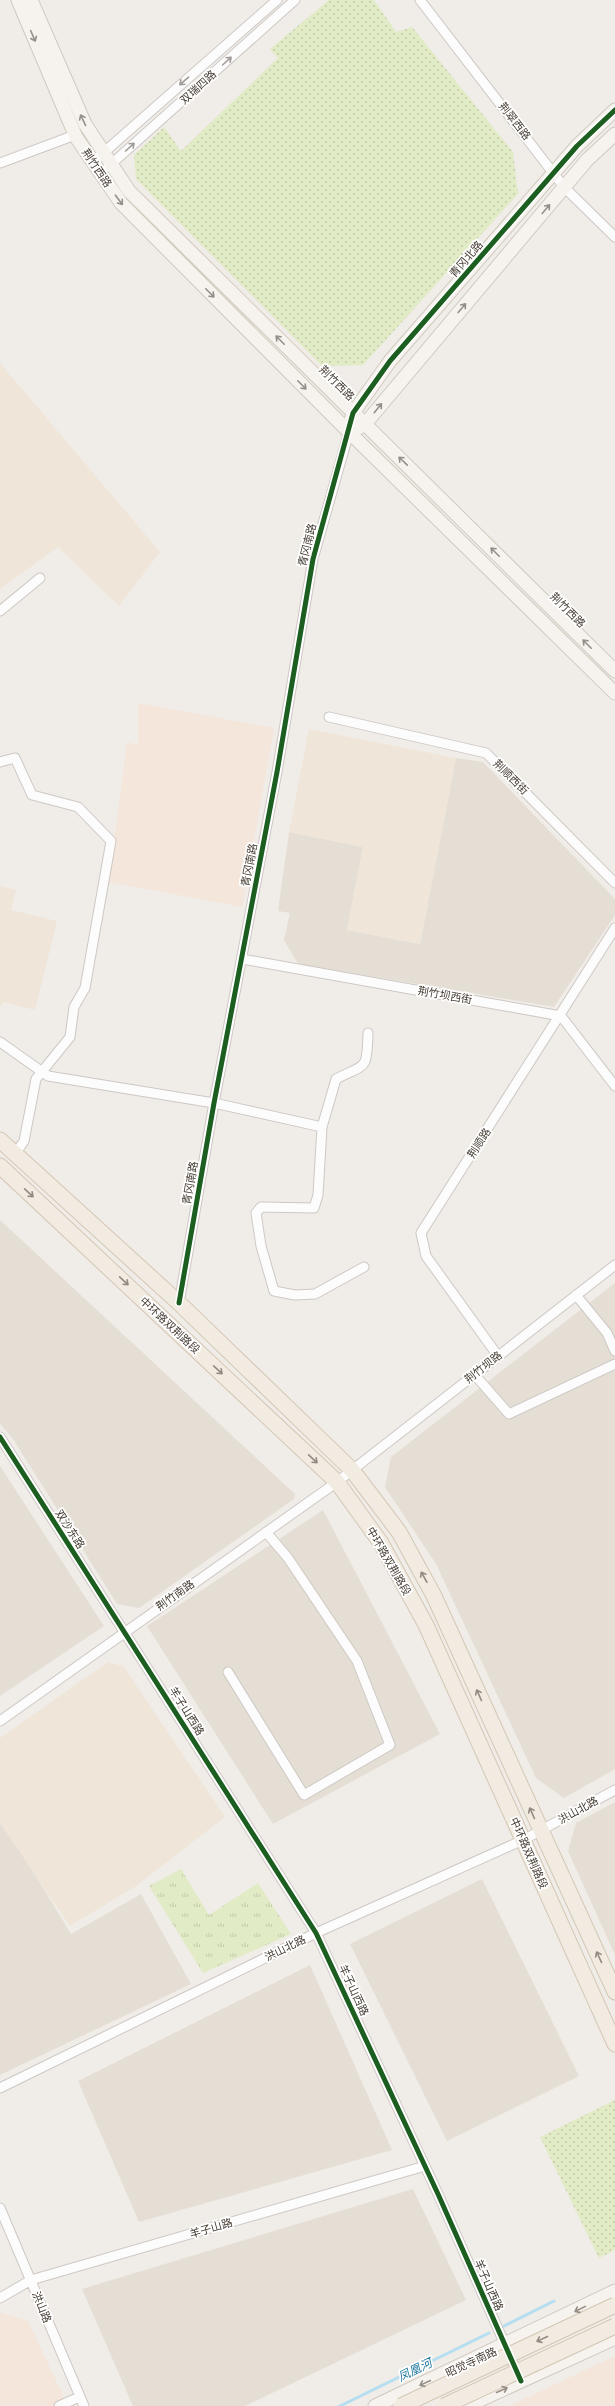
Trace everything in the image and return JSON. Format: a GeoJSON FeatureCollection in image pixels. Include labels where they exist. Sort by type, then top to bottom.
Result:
{"type":"FeatureCollection","features":[{"type":"Feature","properties":{"kind":"main road","name":"荆竹西路"},"geometry":{"type":"LineString","coordinates":[[18,0],[75,135],[121,203],[349,432],[615,693]]}},
{"type":"Feature","properties":{"kind":"main road","name":"荆竹西路"},"geometry":{"type":"LineString","coordinates":[[31,0],[85,124],[129,190],[615,671]]}},
{"type":"Feature","properties":{"kind":"main road","name":"青冈北路"},"geometry":{"type":"LineString","coordinates":[[349,432],[353,412],[390,361],[577,146],[615,110]]}},
{"type":"Feature","properties":{"kind":"main road"},"geometry":{"type":"LineString","coordinates":[[349,432],[365,424],[564,187],[615,134]]}},
{"type":"Feature","properties":{"kind":"main road","name":"中环路双荆路段"},"geometry":{"type":"LineString","coordinates":[[0,1140],[179,1304],[352,1470],[400,1532],[434,1596],[540,1832],[615,1992]]}},
{"type":"Feature","properties":{"kind":"main road","name":"中环路双荆路段"},"geometry":{"type":"LineString","coordinates":[[0,1166],[337,1482],[381,1543],[426,1625],[615,2044]]}},
{"type":"Feature","properties":{"kind":"main road","name":"昭觉寺南路"},"geometry":{"type":"LineString","coordinates":[[375,2406],[505,2346],[615,2292]]}},
{"type":"Feature","properties":{"kind":"main road","name":"昭觉寺南路"},"geometry":{"type":"LineString","coordinates":[[401,2406],[615,2305]]}},
{"type":"Feature","properties":{"kind":"main road"},"geometry":{"type":"LineString","coordinates":[[444,2406],[615,2326]]}},
{"type":"Feature","properties":{"kind":"main road"},"geometry":{"type":"LineString","coordinates":[[467,2406],[615,2338]]}},
{"type":"Feature","properties":{"kind":"street","name":"双瑞四路"},"geometry":{"type":"LineString","coordinates":[[93,162],[277,0]]}},
{"type":"Feature","properties":{"kind":"street","name":"双瑞四路"},"geometry":{"type":"LineString","coordinates":[[101,173],[295,0]]}},
{"type":"Feature","properties":{"kind":"street","name":"荆翠西路"},"geometry":{"type":"LineString","coordinates":[[420,0],[554,172],[564,187],[615,237]]}},
{"type":"Feature","properties":{"kind":"street"},"geometry":{"type":"LineString","coordinates":[[0,163],[75,135]]}},
{"type":"Feature","properties":{"kind":"street","name":"青冈南路"},"geometry":{"type":"LineString","coordinates":[[179,1304],[313,559],[349,432]]}},
{"type":"Feature","properties":{"kind":"street"},"geometry":{"type":"LineString","coordinates":[[0,611],[40,578]]}},
{"type":"Feature","properties":{"kind":"street","name":"荆顺西街"},"geometry":{"type":"LineString","coordinates":[[328,717],[486,753],[615,883]]}},
{"type":"Feature","properties":{"kind":"street"},"geometry":{"type":"LineString","coordinates":[[0,762],[15,758],[32,795],[78,807],[111,840],[85,988],[74,1007],[70,1037],[36,1079],[24,1141],[15,1154]]}},
{"type":"Feature","properties":{"kind":"street","name":"荆顺路"},"geometry":{"type":"LineString","coordinates":[[498,1356],[426,1256],[422,1233],[561,1016],[615,928]]}},
{"type":"Feature","properties":{"kind":"street","name":"荆竹坝西街"},"geometry":{"type":"LineString","coordinates":[[242,959],[561,1016]]}},
{"type":"Feature","properties":{"kind":"street"},"geometry":{"type":"LineString","coordinates":[[561,1016],[615,1086]]}},
{"type":"Feature","properties":{"kind":"street"},"geometry":{"type":"LineString","coordinates":[[364,1267],[315,1294],[296,1295],[274,1291],[261,1246],[256,1214],[261,1207],[314,1208],[318,1195],[322,1127],[336,1079],[360,1069],[368,1057],[368,1034]]}},
{"type":"Feature","properties":{"kind":"street"},"geometry":{"type":"LineString","coordinates":[[0,1042],[48,1076],[214,1103],[322,1127]]}},
{"type":"Feature","properties":{"kind":"street","name":"荆竹坝路"},"geometry":{"type":"LineString","coordinates":[[352,1470],[615,1265]]}},
{"type":"Feature","properties":{"kind":"street"},"geometry":{"type":"LineString","coordinates":[[576,1295],[607,1333],[615,1351]]}},
{"type":"Feature","properties":{"kind":"street"},"geometry":{"type":"LineString","coordinates":[[474,1374],[510,1414],[615,1364]]}},
{"type":"Feature","properties":{"kind":"street","name":"双沙东路"},"geometry":{"type":"LineString","coordinates":[[0,1437],[124,1631]]}},
{"type":"Feature","properties":{"kind":"street","name":"荆竹南路"},"geometry":{"type":"LineString","coordinates":[[0,1721],[124,1631],[352,1470]]}},
{"type":"Feature","properties":{"kind":"street"},"geometry":{"type":"LineString","coordinates":[[228,1672],[304,1795],[390,1746],[357,1661],[288,1558],[266,1532]]}},
{"type":"Feature","properties":{"kind":"street","name":"羊子山西路"},"geometry":{"type":"LineString","coordinates":[[124,1631],[316,1933],[425,2166],[521,2381]]}},
{"type":"Feature","properties":{"kind":"street","name":"洪山北路"},"geometry":{"type":"LineString","coordinates":[[0,2088],[316,1933],[540,1832],[615,1790]]}},
{"type":"Feature","properties":{"kind":"street","name":"羊子山路"},"geometry":{"type":"LineString","coordinates":[[0,2298],[31,2280],[425,2166]]}},
{"type":"Feature","properties":{"kind":"street","name":"洪山路"},"geometry":{"type":"LineString","coordinates":[[0,2208],[84,2406]]}},
{"type":"Feature","properties":{"kind":"street"},"geometry":{"type":"LineString","coordinates":[[59,2406],[79,2397]]}},
{"type":"Feature","properties":{"kind":"shaded area"},"geometry":{"type":"Polygon","coordinates":[[[0,363],[160,552],[119,606],[58,547],[0,589],[0,363]]]}},
{"type":"Feature","properties":{"kind":"shaded area"},"geometry":{"type":"Polygon","coordinates":[[[138,703],[274,728],[242,907],[109,882],[127,742],[138,745],[138,703]]]}},
{"type":"Feature","properties":{"kind":"shaded area"},"geometry":{"type":"Polygon","coordinates":[[[309,729],[456,758],[420,944],[347,930],[363,847],[289,832],[309,729]]]}},
{"type":"Feature","properties":{"kind":"shaded area"},"geometry":{"type":"Polygon","coordinates":[[[456,758],[483,762],[615,899],[615,915],[554,1007],[298,964],[284,940],[290,913],[278,911],[289,832],[363,847],[347,930],[420,944],[456,758]]]}},
{"type":"Feature","properties":{"kind":"shaded area"},"geometry":{"type":"Polygon","coordinates":[[[0,886],[16,890],[11,910],[57,921],[35,1010],[3,1002],[0,1008],[0,886]]]}},
{"type":"Feature","properties":{"kind":"shaded area"},"geometry":{"type":"Polygon","coordinates":[[[0,1220],[295,1494],[294,1499],[139,1608],[117,1604],[13,1439],[0,1424],[0,1220]]]}},
{"type":"Feature","properties":{"kind":"shaded area"},"geometry":{"type":"Polygon","coordinates":[[[615,1283],[615,1769],[564,1798],[536,1778],[436,1564],[385,1487],[391,1457],[615,1283]]]}},
{"type":"Feature","properties":{"kind":"shaded area"},"geometry":{"type":"Polygon","coordinates":[[[0,1466],[104,1626],[0,1696],[0,1466]]]}},
{"type":"Feature","properties":{"kind":"shaded area"},"geometry":{"type":"Polygon","coordinates":[[[323,1510],[440,1734],[273,1824],[147,1626],[323,1510]]]}},
{"type":"Feature","properties":{"kind":"shaded area"},"geometry":{"type":"Polygon","coordinates":[[[108,1662],[124,1667],[225,1817],[136,1886],[70,1926],[0,1823],[0,1738],[108,1662]]]}},
{"type":"Feature","properties":{"kind":"shaded area"},"geometry":{"type":"Polygon","coordinates":[[[615,1802],[615,1955],[568,1851],[576,1823],[615,1802]]]}},
{"type":"Feature","properties":{"kind":"shaded area"},"geometry":{"type":"Polygon","coordinates":[[[0,1823],[14,1840],[71,1934],[141,1894],[191,1984],[0,2075],[0,1823]]]}},
{"type":"Feature","properties":{"kind":"shaded area"},"geometry":{"type":"Polygon","coordinates":[[[482,1879],[579,2076],[447,2141],[350,1944],[482,1879]]]}},
{"type":"Feature","properties":{"kind":"shaded area"},"geometry":{"type":"Polygon","coordinates":[[[310,1965],[392,2150],[139,2222],[78,2081],[310,1965]]]}},
{"type":"Feature","properties":{"kind":"shaded area"},"geometry":{"type":"Polygon","coordinates":[[[413,2189],[466,2300],[245,2406],[133,2406],[82,2289],[413,2189]]]}},
{"type":"Feature","properties":{"kind":"shaded area"},"geometry":{"type":"Polygon","coordinates":[[[0,2312],[28,2321],[68,2406],[0,2406],[0,2312]]]}},
{"type":"Feature","properties":{"kind":"shaded area"},"geometry":{"type":"Polygon","coordinates":[[[615,2356],[615,2406],[509,2406],[615,2356]]]}},
{"type":"Feature","properties":{"kind":"green space"},"geometry":{"type":"Polygon","coordinates":[[[329,0],[374,0],[396,32],[412,27],[513,152],[518,194],[363,365],[322,366],[136,179],[134,155],[164,127],[181,151],[278,58],[270,49],[329,0]]]}},
{"type":"Feature","properties":{"kind":"green space"},"geometry":{"type":"Polygon","coordinates":[[[181,1869],[209,1915],[258,1883],[291,1934],[203,1973],[149,1886],[181,1869]]]}},
{"type":"Feature","properties":{"kind":"green space"},"geometry":{"type":"Polygon","coordinates":[[[615,2100],[615,2250],[599,2258],[540,2137],[615,2100]]]}},
{"type":"Feature","properties":{"kind":"waterway","name":"凤凰河"},"geometry":{"type":"LineString","coordinates":[[504,2326],[554,2301]]}},
{"type":"Feature","properties":{"kind":"waterway","name":"凤凰河"},"geometry":{"type":"LineString","coordinates":[[340,2406],[489,2333]]}},
{"type":"Feature","properties":{"kind":"cycle path"},"geometry":{"type":"LineString","coordinates":[[179,1303],[214,1103],[277,772],[313,559],[353,413],[390,361],[577,146],[615,110]]}},
{"type":"Feature","properties":{"kind":"cycle path"},"geometry":{"type":"LineString","coordinates":[[0,1437],[316,1933],[438,2194],[521,2381]]}}]}
